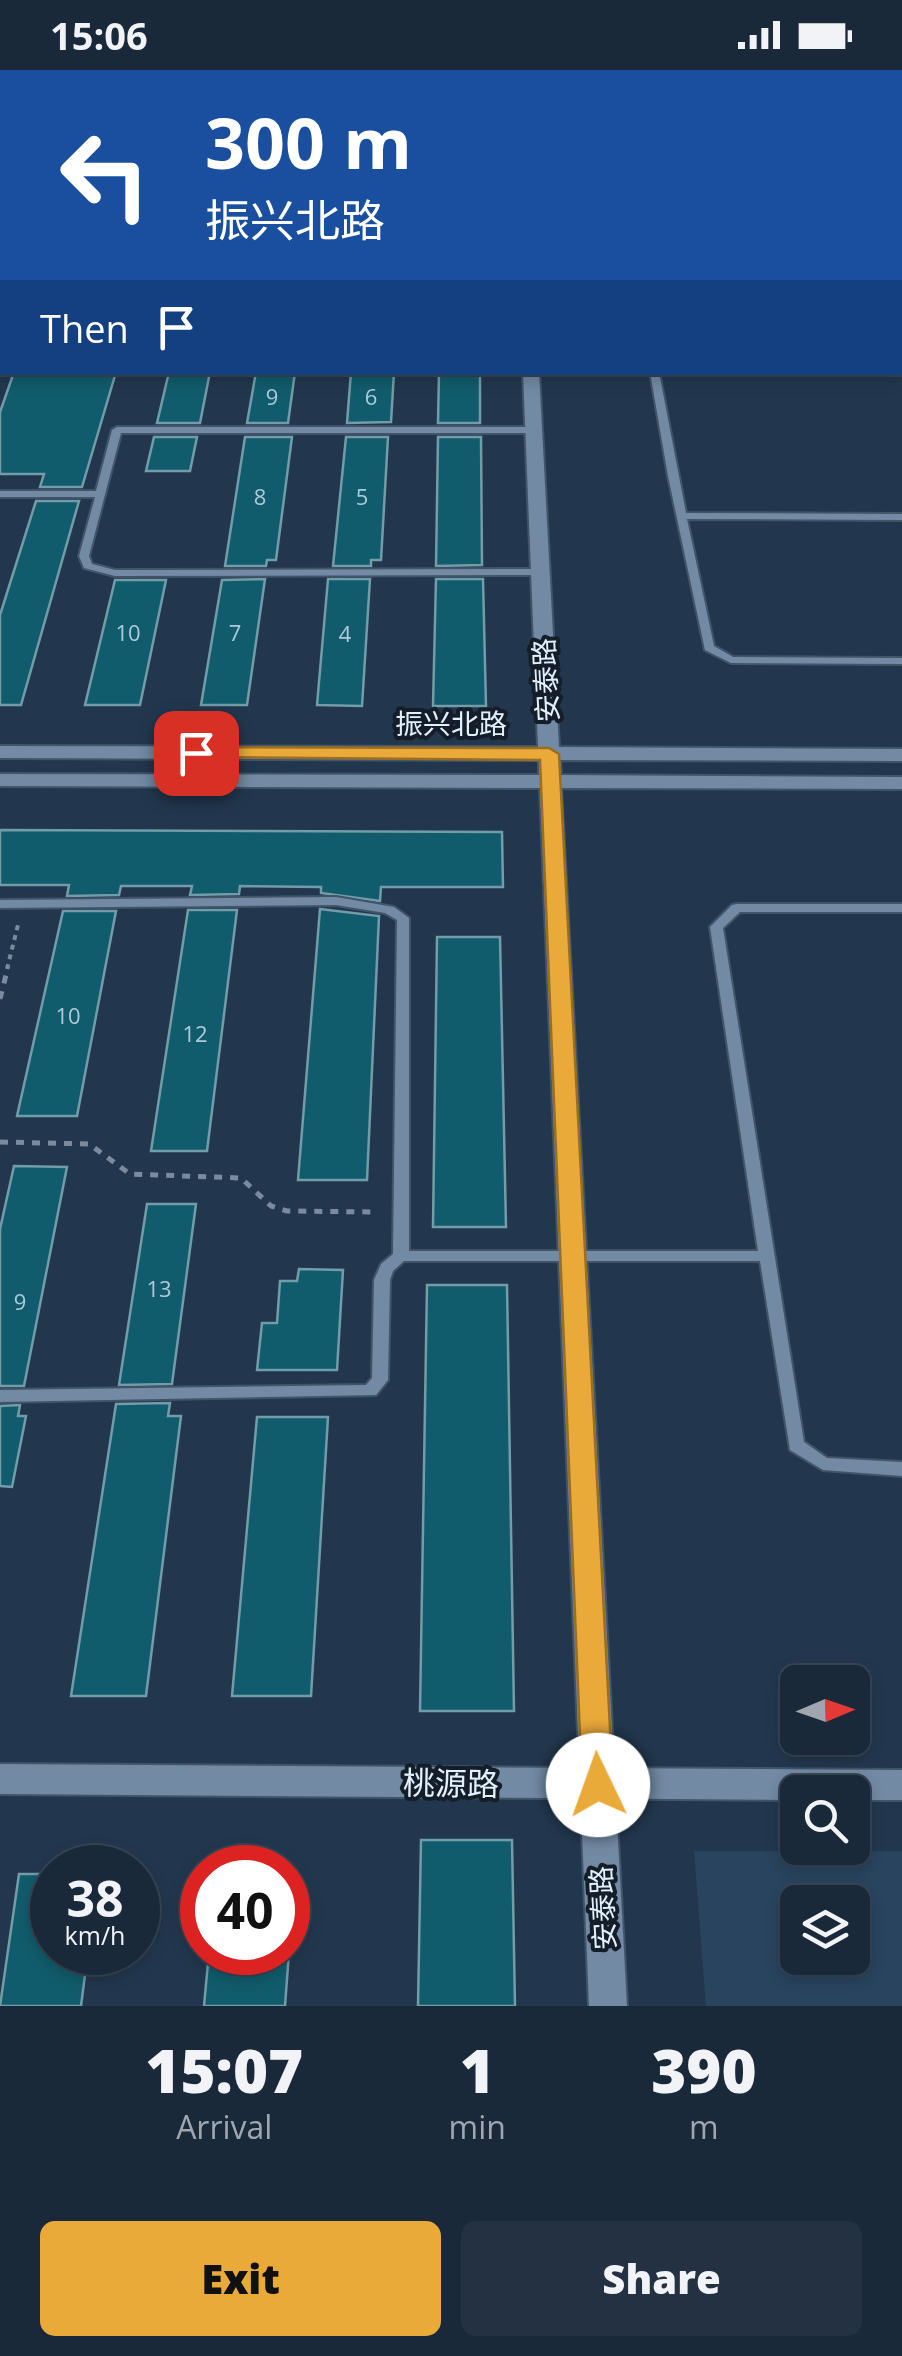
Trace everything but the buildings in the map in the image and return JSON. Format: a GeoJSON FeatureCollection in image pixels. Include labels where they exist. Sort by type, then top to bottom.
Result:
{"type":"FeatureCollection","features":[{"type":"Feature","properties":{"kind":"street","name":"安泰路"},"geometry":{"type":"LineString","coordinates":[[531,375],[608,2006]]}},
{"type":"Feature","properties":{"kind":"street","name":"振兴北路"},"geometry":{"type":"LineString","coordinates":[[0,752],[902,783]]}},
{"type":"Feature","properties":{"kind":"street","name":"振兴北路"},"geometry":{"type":"LineString","coordinates":[[0,780],[549,768],[902,755]]}},
{"type":"Feature","properties":{"kind":"street","name":"桃源路"},"geometry":{"type":"LineString","coordinates":[[0,1779],[902,1785]]}},
{"type":"Feature","properties":{"kind":"lane"},"geometry":{"type":"LineString","coordinates":[[654,375],[668,464],[709,648],[732,660],[902,661]]}},
{"type":"Feature","properties":{"kind":"lane"},"geometry":{"type":"LineString","coordinates":[[534,430],[117,430],[84,556],[88,566],[96,570],[540,572]]}},
{"type":"Feature","properties":{"kind":"lane"},"geometry":{"type":"LineString","coordinates":[[0,494],[100,494]]}},
{"type":"Feature","properties":{"kind":"lane"},"geometry":{"type":"LineString","coordinates":[[682,516],[902,517]]}},
{"type":"Feature","properties":{"kind":"lane"},"geometry":{"type":"LineString","coordinates":[[0,904],[336,901],[390,910],[404,918],[401,1256]]}},
{"type":"Feature","properties":{"kind":"lane"},"geometry":{"type":"LineString","coordinates":[[902,908],[737,908],[716,927],[796,1445],[823,1464],[902,1469]]}},
{"type":"Feature","properties":{"kind":"lane"},"geometry":{"type":"LineString","coordinates":[[0,1396],[370,1391],[380,1380],[382,1280],[386,1268],[401,1256],[767,1256]]}},
{"type":"Feature","properties":{"kind":"path"},"geometry":{"type":"LineString","coordinates":[[0,999],[23,904]]}},
{"type":"Feature","properties":{"kind":"path"},"geometry":{"type":"LineString","coordinates":[[0,1142],[89,1144],[130,1174],[241,1178],[252,1183],[272,1207],[293,1212],[401,1212]]}},
{"type":"Feature","properties":{"kind":"shaded area"},"geometry":{"type":"Polygon","coordinates":[[[694,1851],[780,1851],[780,1865],[870,1865],[870,1851],[902,1851],[902,2006],[706,2006],[694,1851]]]}},
{"type":"Feature","properties":{"kind":"route"},"geometry":{"type":"LineString","coordinates":[[196,753],[549,754],[598,1785]]}}]}
